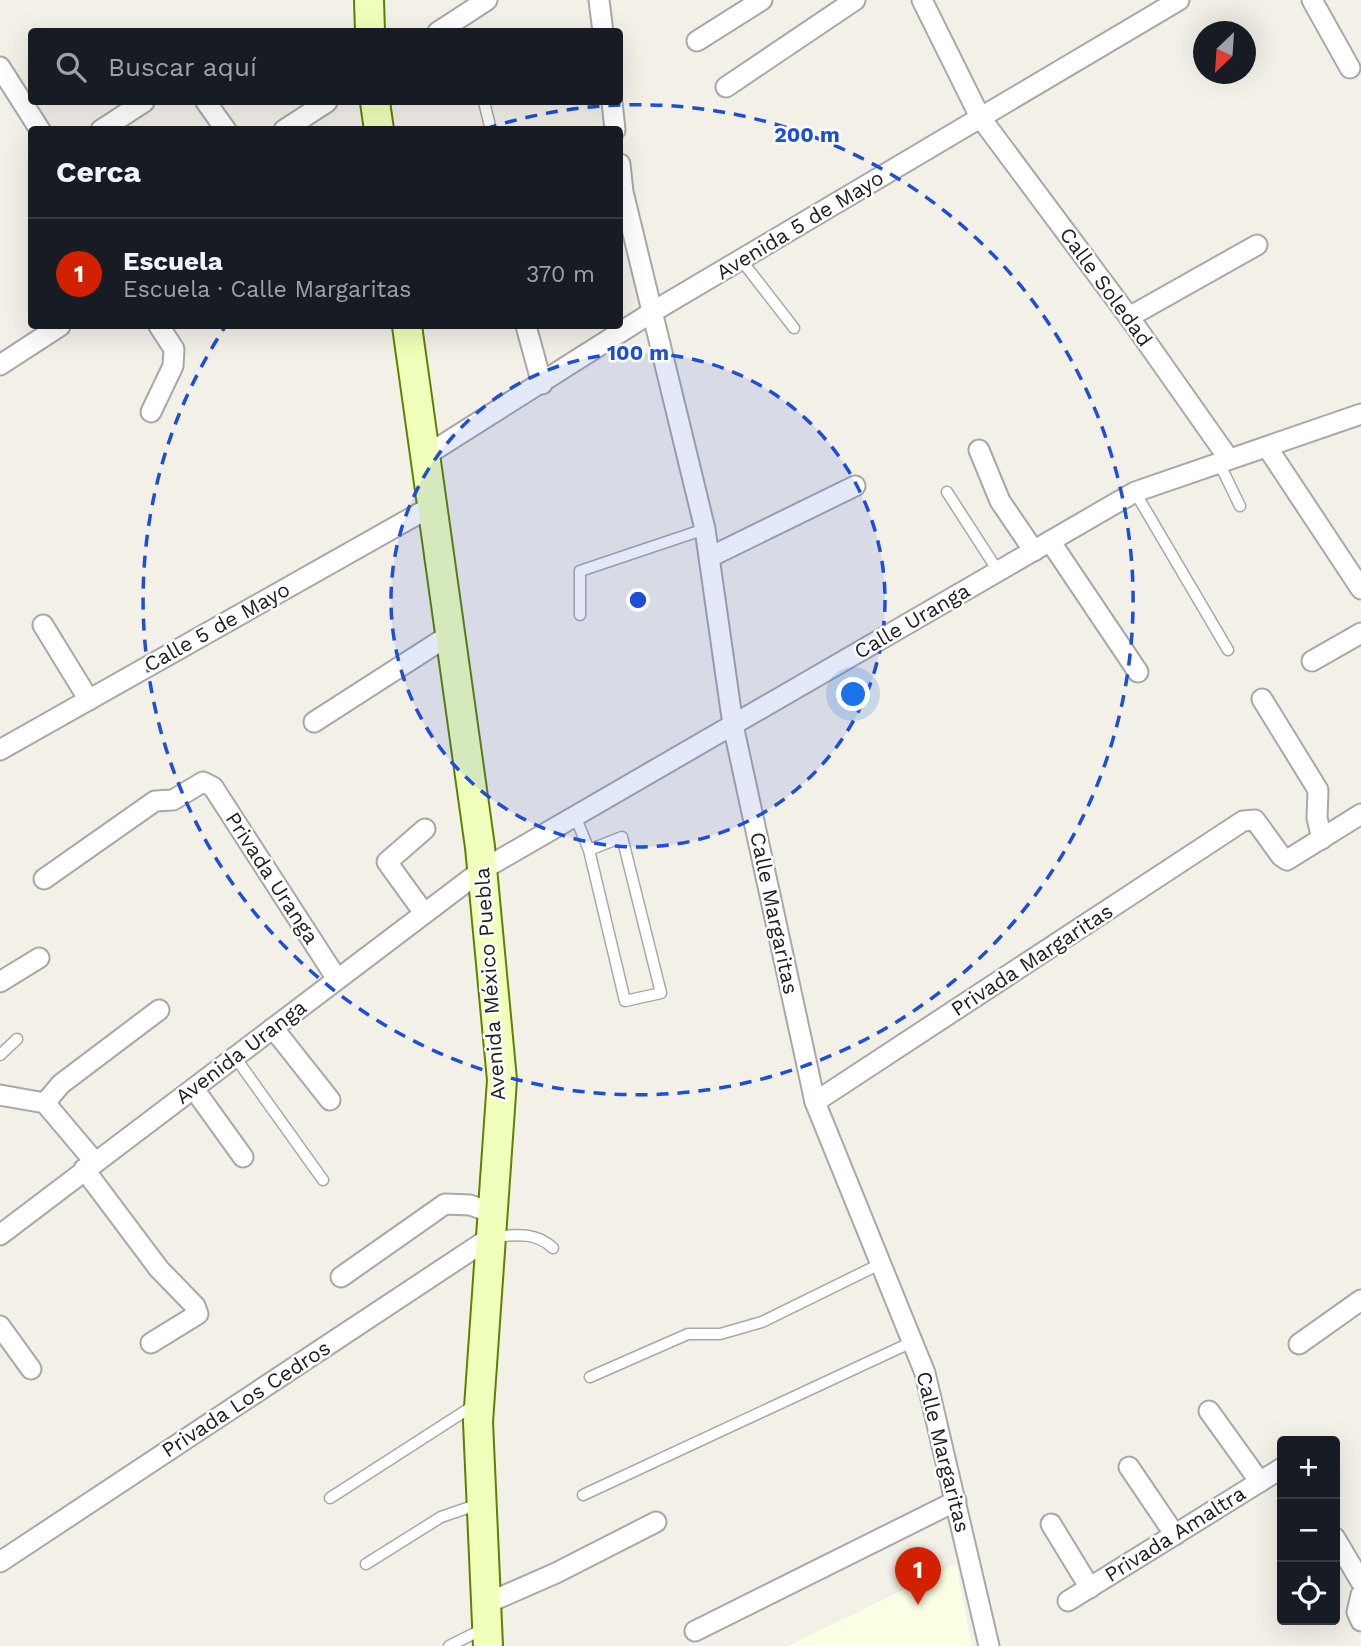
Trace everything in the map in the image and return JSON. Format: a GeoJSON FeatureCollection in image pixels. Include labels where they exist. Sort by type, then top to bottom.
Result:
{"type":"FeatureCollection","features":[{"type":"Feature","properties":{"kind":"main road"},"geometry":{"type":"LineString","coordinates":[[369,0],[370,28]]}},
{"type":"Feature","properties":{"kind":"main road"},"geometry":{"type":"LineString","coordinates":[[375,105],[378,126]]}},
{"type":"Feature","properties":{"kind":"main road","name":"Avenida México Puebla"},"geometry":{"type":"LineString","coordinates":[[407,329],[434,505],[482,870],[502,1080],[479,1402],[480,1504],[486,1626]]}},
{"type":"Feature","properties":{"kind":"street"},"geometry":{"type":"LineString","coordinates":[[449,28],[462,23],[487,0]]}},
{"type":"Feature","properties":{"kind":"street"},"geometry":{"type":"LineString","coordinates":[[599,0],[602,28]]}},
{"type":"Feature","properties":{"kind":"street"},"geometry":{"type":"LineString","coordinates":[[697,40],[762,0]]}},
{"type":"Feature","properties":{"kind":"street"},"geometry":{"type":"LineString","coordinates":[[726,87],[855,0]]}},
{"type":"Feature","properties":{"kind":"street","name":"Calle Soledad"},"geometry":{"type":"LineString","coordinates":[[922,0],[980,117],[1129,317],[1222,461]]}},
{"type":"Feature","properties":{"kind":"street","name":"Avenida 5 de Mayo"},"geometry":{"type":"LineString","coordinates":[[425,456],[654,311],[1179,0]]}},
{"type":"Feature","properties":{"kind":"street"},"geometry":{"type":"LineString","coordinates":[[1312,0],[1350,68]]}},
{"type":"Feature","properties":{"kind":"street"},"geometry":{"type":"LineString","coordinates":[[0,67],[37,126]]}},
{"type":"Feature","properties":{"kind":"street"},"geometry":{"type":"LineString","coordinates":[[107,126],[139,105]]}},
{"type":"Feature","properties":{"kind":"street"},"geometry":{"type":"LineString","coordinates":[[208,105],[223,126]]}},
{"type":"Feature","properties":{"kind":"street"},"geometry":{"type":"LineString","coordinates":[[290,126],[322,105]]}},
{"type":"Feature","properties":{"kind":"street"},"geometry":{"type":"LineString","coordinates":[[612,105],[615,126]]}},
{"type":"Feature","properties":{"kind":"street","name":"Calle Margaritas"},"geometry":{"type":"LineString","coordinates":[[623,192],[705,529],[733,725],[815,1101],[925,1373],[989,1646]]}},
{"type":"Feature","properties":{"kind":"street"},"geometry":{"type":"LineString","coordinates":[[1129,317],[1257,245]]}},
{"type":"Feature","properties":{"kind":"street"},"geometry":{"type":"LineString","coordinates":[[0,365],[55,329]]}},
{"type":"Feature","properties":{"kind":"street"},"geometry":{"type":"LineString","coordinates":[[151,412],[173,366],[174,349],[161,329]]}},
{"type":"Feature","properties":{"kind":"street"},"geometry":{"type":"LineString","coordinates":[[527,329],[542,384]]}},
{"type":"Feature","properties":{"kind":"street","name":"Calle Uranga"},"geometry":{"type":"LineString","coordinates":[[482,870],[1135,492],[1361,414]]}},
{"type":"Feature","properties":{"kind":"street"},"geometry":{"type":"LineString","coordinates":[[1267,447],[1361,589]]}},
{"type":"Feature","properties":{"kind":"street"},"geometry":{"type":"LineString","coordinates":[[979,450],[1000,501],[1042,546],[1138,672]]}},
{"type":"Feature","properties":{"kind":"street"},"geometry":{"type":"LineString","coordinates":[[710,557],[855,486]]}},
{"type":"Feature","properties":{"kind":"street","name":"Calle 5 de Mayo"},"geometry":{"type":"LineString","coordinates":[[0,750],[434,505]]}},
{"type":"Feature","properties":{"kind":"street"},"geometry":{"type":"LineString","coordinates":[[43,625],[89,700]]}},
{"type":"Feature","properties":{"kind":"street"},"geometry":{"type":"LineString","coordinates":[[314,722],[451,634]]}},
{"type":"Feature","properties":{"kind":"street"},"geometry":{"type":"LineString","coordinates":[[1312,661],[1361,634]]}},
{"type":"Feature","properties":{"kind":"street"},"geometry":{"type":"LineString","coordinates":[[1262,699],[1318,790],[1317,818],[1322,839],[1361,814]]}},
{"type":"Feature","properties":{"kind":"street","name":"Privada Uranga"},"geometry":{"type":"LineString","coordinates":[[44,879],[155,801],[173,800],[203,782],[213,787],[337,979]]}},
{"type":"Feature","properties":{"kind":"street","name":"Privada Margaritas"},"geometry":{"type":"LineString","coordinates":[[815,1101],[1249,818],[1255,820],[1287,860],[1322,839]]}},
{"type":"Feature","properties":{"kind":"street"},"geometry":{"type":"LineString","coordinates":[[424,914],[387,862],[425,829]]}},
{"type":"Feature","properties":{"kind":"street","name":"Avenida Uranga"},"geometry":{"type":"LineString","coordinates":[[0,1235],[482,870]]}},
{"type":"Feature","properties":{"kind":"street"},"geometry":{"type":"LineString","coordinates":[[0,982],[39,958]]}},
{"type":"Feature","properties":{"kind":"street"},"geometry":{"type":"LineString","coordinates":[[45,1103],[61,1084],[159,1010]]}},
{"type":"Feature","properties":{"kind":"street"},"geometry":{"type":"LineString","coordinates":[[273,1028],[330,1100]]}},
{"type":"Feature","properties":{"kind":"street"},"geometry":{"type":"LineString","coordinates":[[194,1089],[243,1157]]}},
{"type":"Feature","properties":{"kind":"street"},"geometry":{"type":"LineString","coordinates":[[0,1095],[45,1103],[159,1269],[195,1306],[198,1314],[151,1343]]}},
{"type":"Feature","properties":{"kind":"street"},"geometry":{"type":"LineString","coordinates":[[341,1277],[444,1204],[470,1205],[492,1225]]}},
{"type":"Feature","properties":{"kind":"street","name":"Privada Los Cedros"},"geometry":{"type":"LineString","coordinates":[[0,1562],[492,1225]]}},
{"type":"Feature","properties":{"kind":"street"},"geometry":{"type":"LineString","coordinates":[[1299,1344],[1361,1300]]}},
{"type":"Feature","properties":{"kind":"street"},"geometry":{"type":"LineString","coordinates":[[0,1326],[31,1369]]}},
{"type":"Feature","properties":{"kind":"street"},"geometry":{"type":"LineString","coordinates":[[1209,1411],[1259,1482]]}},
{"type":"Feature","properties":{"kind":"street"},"geometry":{"type":"LineString","coordinates":[[1129,1467],[1175,1535]]}},
{"type":"Feature","properties":{"kind":"street","name":"Privada Amaltra"},"geometry":{"type":"LineString","coordinates":[[1068,1601],[1277,1471]]}},
{"type":"Feature","properties":{"kind":"street"},"geometry":{"type":"LineString","coordinates":[[695,1630],[956,1501]]}},
{"type":"Feature","properties":{"kind":"street"},"geometry":{"type":"LineString","coordinates":[[486,1626],[556,1573],[656,1521]]}},
{"type":"Feature","properties":{"kind":"street"},"geometry":{"type":"LineString","coordinates":[[1051,1524],[1090,1588]]}},
{"type":"Feature","properties":{"kind":"street"},"geometry":{"type":"LineString","coordinates":[[1340,1546],[1361,1582]]}},
{"type":"Feature","properties":{"kind":"street"},"geometry":{"type":"LineString","coordinates":[[1361,1595],[1357,1612],[1361,1621]]}},
{"type":"Feature","properties":{"kind":"lane"},"geometry":{"type":"LineString","coordinates":[[485,105],[490,126]]}},
{"type":"Feature","properties":{"kind":"lane"},"geometry":{"type":"LineString","coordinates":[[742,261],[794,328]]}},
{"type":"Feature","properties":{"kind":"lane"},"geometry":{"type":"LineString","coordinates":[[1222,461],[1222,469],[1240,506]]}},
{"type":"Feature","properties":{"kind":"lane"},"geometry":{"type":"LineString","coordinates":[[947,492],[998,571]]}},
{"type":"Feature","properties":{"kind":"lane"},"geometry":{"type":"LineString","coordinates":[[1135,492],[1228,650]]}},
{"type":"Feature","properties":{"kind":"lane"},"geometry":{"type":"LineString","coordinates":[[580,615],[580,571],[705,529]]}},
{"type":"Feature","properties":{"kind":"lane"},"geometry":{"type":"LineString","coordinates":[[575,816],[589,849],[625,1001],[661,993],[622,837],[589,849]]}},
{"type":"Feature","properties":{"kind":"lane"},"geometry":{"type":"LineString","coordinates":[[0,1055],[17,1039]]}},
{"type":"Feature","properties":{"kind":"lane"},"geometry":{"type":"LineString","coordinates":[[236,1057],[323,1180]]}},
{"type":"Feature","properties":{"kind":"lane"},"geometry":{"type":"LineString","coordinates":[[492,1225],[543,1239],[553,1248]]}},
{"type":"Feature","properties":{"kind":"lane"},"geometry":{"type":"LineString","coordinates":[[590,1377],[688,1334],[720,1334],[762,1322],[880,1264]]}},
{"type":"Feature","properties":{"kind":"lane"},"geometry":{"type":"LineString","coordinates":[[583,1495],[912,1342]]}},
{"type":"Feature","properties":{"kind":"lane"},"geometry":{"type":"LineString","coordinates":[[330,1499],[479,1402]]}},
{"type":"Feature","properties":{"kind":"lane"},"geometry":{"type":"LineString","coordinates":[[366,1564],[441,1517],[480,1504]]}},
{"type":"Feature","properties":{"kind":"lane"},"geometry":{"type":"LineString","coordinates":[[449,1646],[486,1626]]}},
{"type":"Feature","properties":{"kind":"shaded area"},"geometry":{"type":"Polygon","coordinates":[[[956,1564],[972,1646],[788,1646],[956,1564]]]}},
{"type":"Feature","properties":{"kind":"place","name":"Escuela"},"geometry":{"type":"Point","coordinates":[918,1605]}}]}
